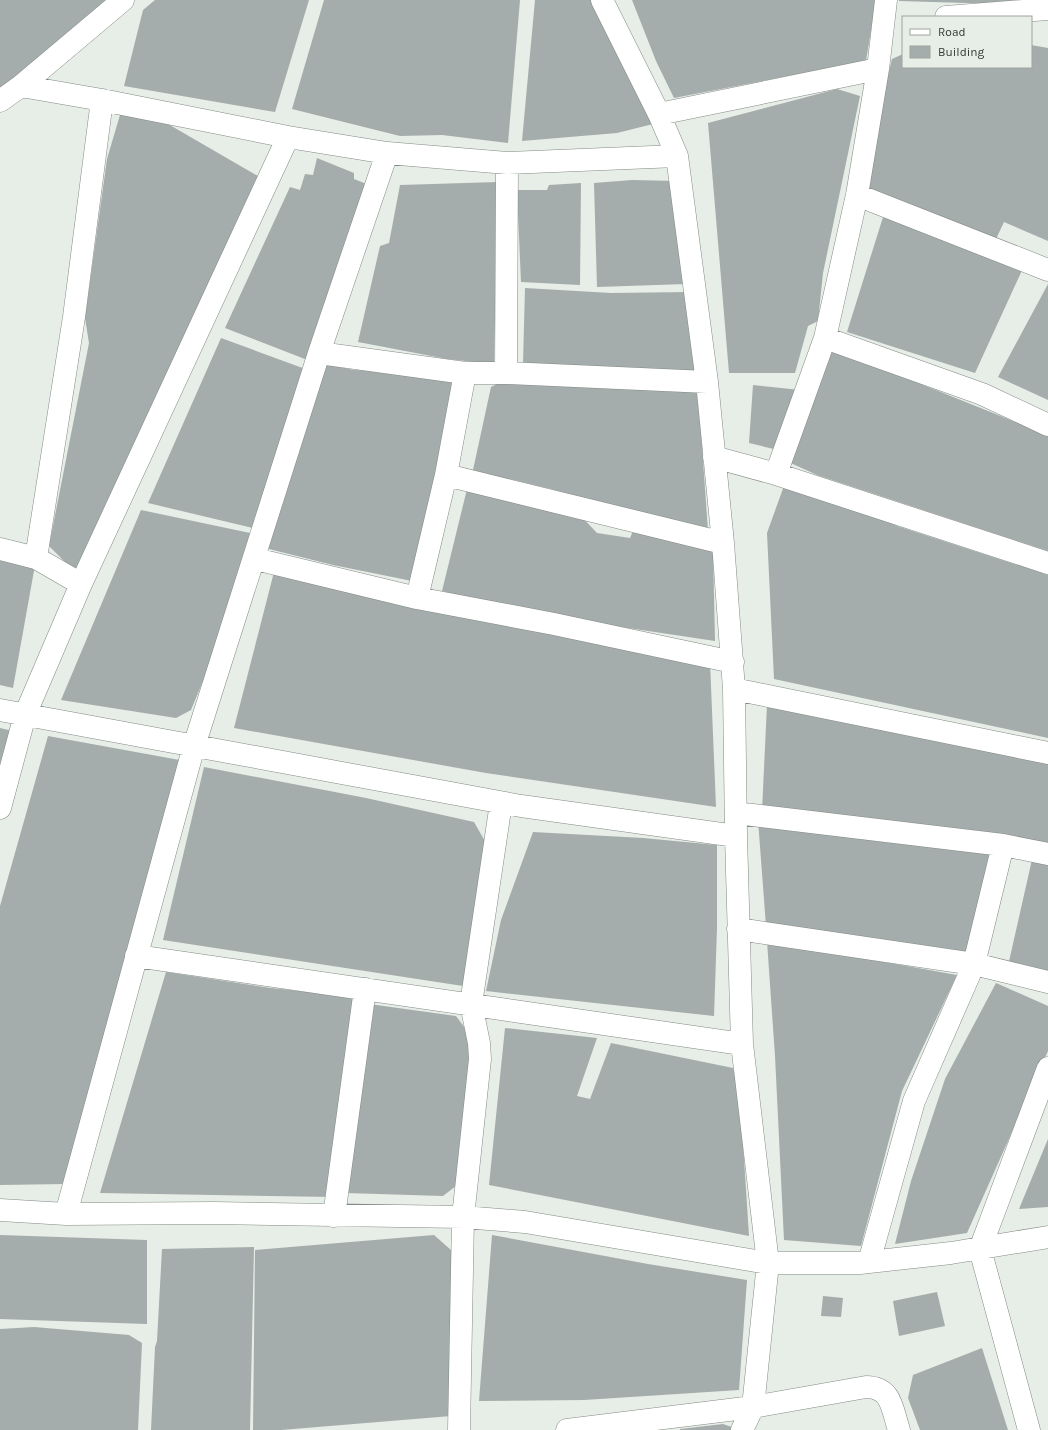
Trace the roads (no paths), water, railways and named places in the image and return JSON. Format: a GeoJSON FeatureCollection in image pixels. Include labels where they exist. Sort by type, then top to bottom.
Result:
{"type":"FeatureCollection","features":[{"type":"Feature","properties":{"kind":"street"},"geometry":{"type":"LineString","coordinates":[[0,101],[21,86],[123,0]]}},
{"type":"Feature","properties":{"kind":"street"},"geometry":{"type":"LineString","coordinates":[[602,0],[659,114],[677,156],[707,382],[723,543],[733,662],[738,929],[742,1044],[768,1263],[753,1407],[742,1430]]}},
{"type":"Feature","properties":{"kind":"street"},"geometry":{"type":"LineString","coordinates":[[776,474],[824,338],[857,195],[878,69],[894,21],[886,0]]}},
{"type":"Feature","properties":{"kind":"street"},"geometry":{"type":"LineString","coordinates":[[955,16],[1046,6]]}},
{"type":"Feature","properties":{"kind":"street"},"geometry":{"type":"LineString","coordinates":[[659,114],[878,69]]}},
{"type":"Feature","properties":{"kind":"street"},"geometry":{"type":"LineString","coordinates":[[21,86],[102,100],[288,137],[387,153],[507,164],[677,156]]}},
{"type":"Feature","properties":{"kind":"street"},"geometry":{"type":"LineString","coordinates":[[36,558],[74,317],[102,100]]}},
{"type":"Feature","properties":{"kind":"street"},"geometry":{"type":"LineString","coordinates":[[0,808],[25,715],[81,584],[288,137]]}},
{"type":"Feature","properties":{"kind":"street"},"geometry":{"type":"LineString","coordinates":[[66,1214],[194,746],[255,559],[319,353],[387,153]]}},
{"type":"Feature","properties":{"kind":"street"},"geometry":{"type":"LineString","coordinates":[[506,373],[507,164]]}},
{"type":"Feature","properties":{"kind":"street"},"geometry":{"type":"LineString","coordinates":[[857,195],[1048,270]]}},
{"type":"Feature","properties":{"kind":"street"},"geometry":{"type":"LineString","coordinates":[[824,338],[982,394],[1048,425]]}},
{"type":"Feature","properties":{"kind":"street"},"geometry":{"type":"LineString","coordinates":[[319,353],[465,373],[506,373],[707,382]]}},
{"type":"Feature","properties":{"kind":"street"},"geometry":{"type":"LineString","coordinates":[[417,598],[446,474],[465,373]]}},
{"type":"Feature","properties":{"kind":"street"},"geometry":{"type":"LineString","coordinates":[[714,457],[776,474],[1048,563]]}},
{"type":"Feature","properties":{"kind":"street"},"geometry":{"type":"LineString","coordinates":[[446,474],[723,543]]}},
{"type":"Feature","properties":{"kind":"street"},"geometry":{"type":"LineString","coordinates":[[0,550],[36,558],[81,584]]}},
{"type":"Feature","properties":{"kind":"street"},"geometry":{"type":"LineString","coordinates":[[255,559],[417,598],[554,624],[733,662]]}},
{"type":"Feature","properties":{"kind":"street"},"geometry":{"type":"LineString","coordinates":[[734,689],[1048,753]]}},
{"type":"Feature","properties":{"kind":"street"},"geometry":{"type":"LineString","coordinates":[[0,710],[501,803],[736,836]]}},
{"type":"Feature","properties":{"kind":"street"},"geometry":{"type":"LineString","coordinates":[[459,1430],[463,1217],[480,1059],[479,1043],[471,1004],[501,803]]}},
{"type":"Feature","properties":{"kind":"street"},"geometry":{"type":"LineString","coordinates":[[736,813],[1003,845],[1048,854]]}},
{"type":"Feature","properties":{"kind":"street"},"geometry":{"type":"LineString","coordinates":[[869,1262],[914,1101],[974,964],[1003,845]]}},
{"type":"Feature","properties":{"kind":"street"},"geometry":{"type":"LineString","coordinates":[[738,929],[974,964],[1048,982]]}},
{"type":"Feature","properties":{"kind":"street"},"geometry":{"type":"LineString","coordinates":[[136,956],[742,1044]]}},
{"type":"Feature","properties":{"kind":"street"},"geometry":{"type":"LineString","coordinates":[[334,1216],[364,989]]}},
{"type":"Feature","properties":{"kind":"street"},"geometry":{"type":"LineString","coordinates":[[1029,1430],[980,1249],[1048,1068]]}},
{"type":"Feature","properties":{"kind":"street"},"geometry":{"type":"LineString","coordinates":[[0,1210],[66,1214],[214,1213],[463,1217],[525,1222],[768,1263],[869,1262],[980,1249],[1048,1237]]}},
{"type":"Feature","properties":{"kind":"street"},"geometry":{"type":"LineString","coordinates":[[567,1430],[588,1429],[753,1407],[866,1387],[874,1387],[881,1389],[888,1396],[898,1430]]}}]}
